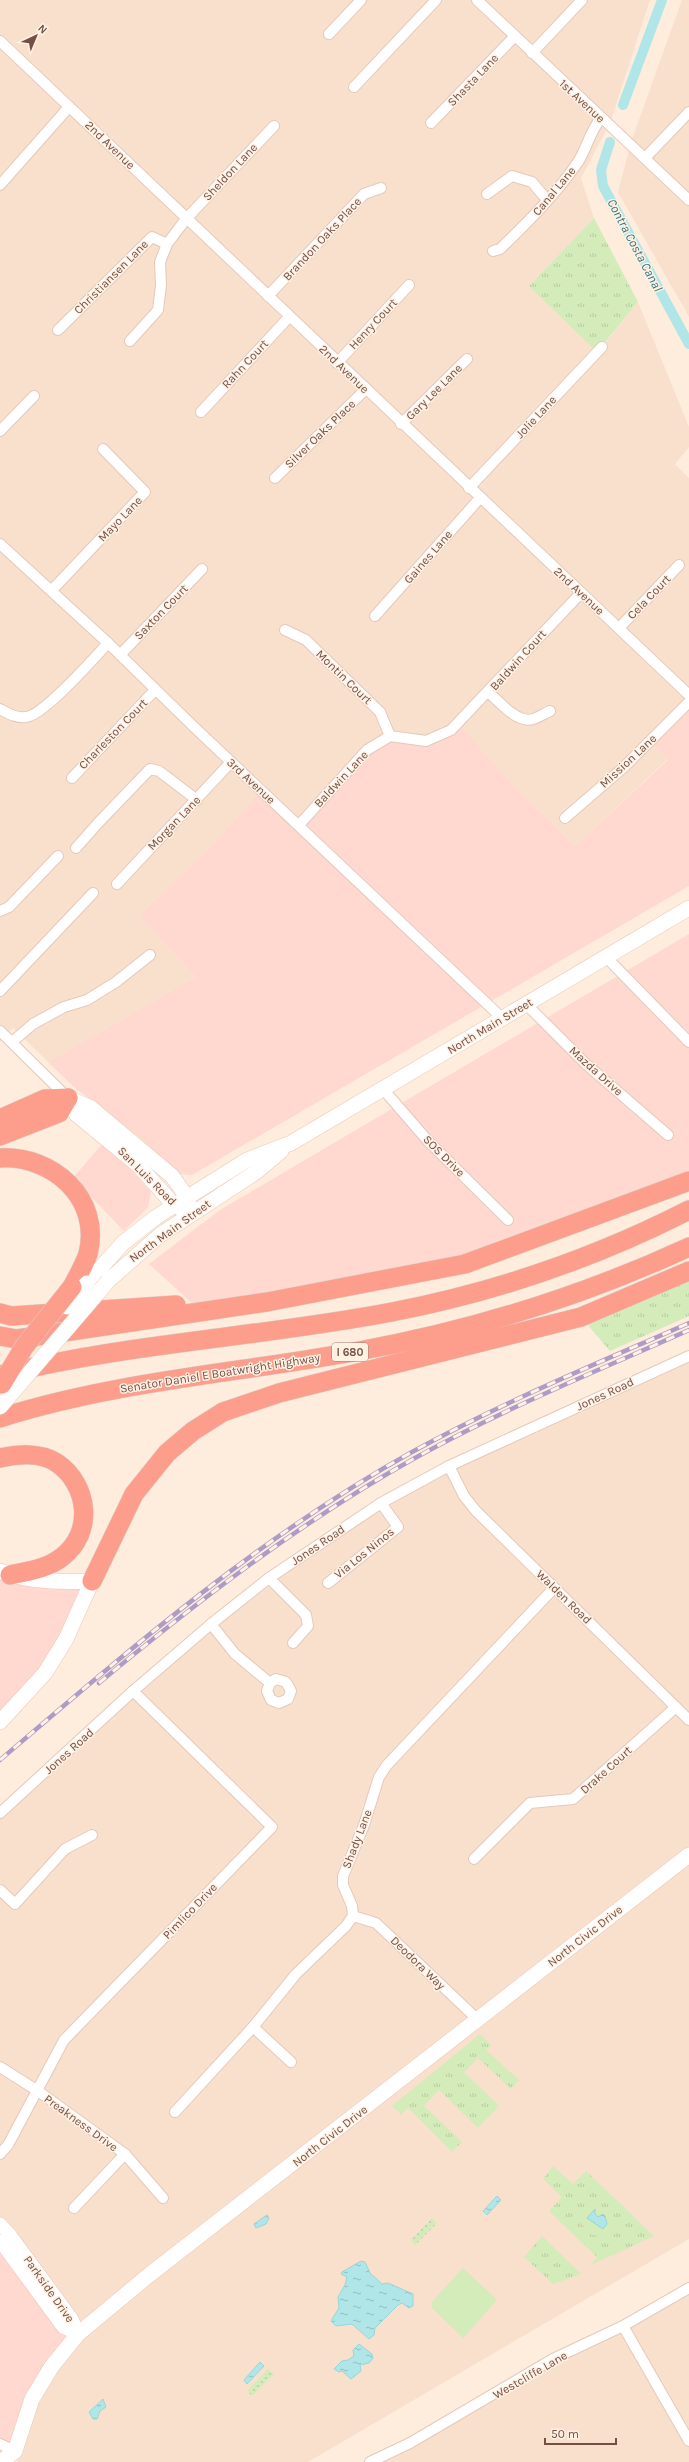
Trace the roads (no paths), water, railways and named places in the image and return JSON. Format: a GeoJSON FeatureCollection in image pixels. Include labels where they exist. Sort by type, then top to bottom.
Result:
{"type":"FeatureCollection","features":[{"type":"Feature","properties":{"kind":"highway"},"geometry":{"type":"LineString","coordinates":[[0,1119],[45,1099],[68,1098]]}},
{"type":"Feature","properties":{"kind":"highway"},"geometry":{"type":"LineString","coordinates":[[0,1136],[59,1113],[68,1098]]}},
{"type":"Feature","properties":{"kind":"highway"},"geometry":{"type":"LineString","coordinates":[[0,1158],[29,1159],[47,1166],[62,1176],[81,1201],[86,1212],[90,1239],[80,1285],[24,1347],[1,1382]]}},
{"type":"Feature","properties":{"kind":"highway"},"geometry":{"type":"LineString","coordinates":[[0,1336],[17,1339],[267,1302],[465,1264],[689,1181]]}},
{"type":"Feature","properties":{"kind":"highway"},"geometry":{"type":"LineString","coordinates":[[1,1382],[104,1355],[365,1316],[453,1298],[520,1280],[581,1259],[689,1210]]}},
{"type":"Feature","properties":{"kind":"highway","name":"Senator Daniel E Boatwright Highway"},"geometry":{"type":"LineString","coordinates":[[0,1418],[69,1399],[130,1386],[356,1352],[459,1330],[518,1313],[585,1290],[689,1247]]}},
{"type":"Feature","properties":{"kind":"highway"},"geometry":{"type":"LineString","coordinates":[[92,1581],[134,1494],[167,1452],[193,1431],[223,1412],[279,1393],[581,1317],[620,1303],[689,1271]]}},
{"type":"Feature","properties":{"kind":"highway"},"geometry":{"type":"LineString","coordinates":[[0,1313],[11,1316],[228,1301],[267,1302]]}},
{"type":"Feature","properties":{"kind":"highway"},"geometry":{"type":"LineString","coordinates":[[0,1458],[11,1455],[36,1456],[56,1462],[72,1477],[82,1496],[84,1513],[82,1530],[75,1543],[62,1557],[42,1568],[5,1573]]}},
{"type":"Feature","properties":{"kind":"main road","name":"North Main Street"},"geometry":{"type":"LineString","coordinates":[[0,1407],[108,1281],[144,1247],[191,1213],[256,1172],[291,1143],[689,908]]}},
{"type":"Feature","properties":{"kind":"main road","name":"San Luis Road"},"geometry":{"type":"LineString","coordinates":[[68,1098],[97,1113],[172,1176],[187,1196],[191,1213]]}},
{"type":"Feature","properties":{"kind":"main road","name":"San Luis Road"},"geometry":{"type":"LineString","coordinates":[[68,1098],[76,1114],[138,1165],[174,1205],[191,1213]]}},
{"type":"Feature","properties":{"kind":"main road","name":"North Main Street"},"geometry":{"type":"LineString","coordinates":[[80,1285],[123,1243],[147,1223],[187,1196],[247,1160],[291,1143]]}},
{"type":"Feature","properties":{"kind":"main road"},"geometry":{"type":"LineString","coordinates":[[0,1722],[45,1673],[66,1639],[92,1581],[61,1582],[5,1573]]}},
{"type":"Feature","properties":{"kind":"main road","name":"North Civic Drive"},"geometry":{"type":"LineString","coordinates":[[13,2458],[32,2400],[52,2366],[78,2334],[149,2275],[689,1855]]}},
{"type":"Feature","properties":{"kind":"street"},"geometry":{"type":"LineString","coordinates":[[329,34],[361,0]]}},
{"type":"Feature","properties":{"kind":"street"},"geometry":{"type":"LineString","coordinates":[[354,87],[436,0]]}},
{"type":"Feature","properties":{"kind":"street","name":"1st Avenue"},"geometry":{"type":"LineString","coordinates":[[477,0],[689,200]]}},
{"type":"Feature","properties":{"kind":"street"},"geometry":{"type":"LineString","coordinates":[[532,53],[582,0]]}},
{"type":"Feature","properties":{"kind":"street","name":"Shasta Lane"},"geometry":{"type":"LineString","coordinates":[[431,123],[515,36]]}},
{"type":"Feature","properties":{"kind":"street","name":"2nd Avenue"},"geometry":{"type":"LineString","coordinates":[[0,42],[689,695]]}},
{"type":"Feature","properties":{"kind":"street"},"geometry":{"type":"LineString","coordinates":[[0,185],[69,107]]}},
{"type":"Feature","properties":{"kind":"street"},"geometry":{"type":"LineString","coordinates":[[646,158],[689,112]]}},
{"type":"Feature","properties":{"kind":"street","name":"Canal Lane"},"geometry":{"type":"LineString","coordinates":[[493,251],[500,249],[547,200],[579,161],[595,126],[601,118]]}},
{"type":"Feature","properties":{"kind":"street","name":"Sheldon Lane"},"geometry":{"type":"LineString","coordinates":[[130,341],[158,310],[161,285],[160,262],[167,244],[186,219],[274,126]]}},
{"type":"Feature","properties":{"kind":"street"},"geometry":{"type":"LineString","coordinates":[[487,194],[512,176],[532,182],[547,200]]}},
{"type":"Feature","properties":{"kind":"street","name":"Brandon Oaks Place"},"geometry":{"type":"LineString","coordinates":[[268,296],[364,194],[381,188]]}},
{"type":"Feature","properties":{"kind":"street","name":"Christiansen Lane"},"geometry":{"type":"LineString","coordinates":[[58,330],[152,237],[167,244]]}},
{"type":"Feature","properties":{"kind":"street","name":"Henry Court"},"geometry":{"type":"LineString","coordinates":[[338,363],[409,285]]}},
{"type":"Feature","properties":{"kind":"street","name":"Rahn Court"},"geometry":{"type":"LineString","coordinates":[[201,412],[289,317]]}},
{"type":"Feature","properties":{"kind":"street","name":"Jolie Lane"},"geometry":{"type":"LineString","coordinates":[[470,488],[602,347]]}},
{"type":"Feature","properties":{"kind":"street","name":"Gary Lee Lane"},"geometry":{"type":"LineString","coordinates":[[402,424],[467,359]]}},
{"type":"Feature","properties":{"kind":"street","name":"Silver Oaks Place"},"geometry":{"type":"LineString","coordinates":[[275,478],[366,390]]}},
{"type":"Feature","properties":{"kind":"street"},"geometry":{"type":"LineString","coordinates":[[0,432],[34,396]]}},
{"type":"Feature","properties":{"kind":"street","name":"Mayo Lane"},"geometry":{"type":"LineString","coordinates":[[52,590],[145,492],[103,449]]}},
{"type":"Feature","properties":{"kind":"street","name":"Gaines Lane"},"geometry":{"type":"LineString","coordinates":[[375,616],[480,498]]}},
{"type":"Feature","properties":{"kind":"street","name":"3rd Avenue"},"geometry":{"type":"LineString","coordinates":[[0,544],[52,590],[155,690],[502,1018]]}},
{"type":"Feature","properties":{"kind":"street","name":"Cela Court"},"geometry":{"type":"LineString","coordinates":[[618,628],[679,565]]}},
{"type":"Feature","properties":{"kind":"street","name":"Saxton Court"},"geometry":{"type":"LineString","coordinates":[[120,655],[202,569]]}},
{"type":"Feature","properties":{"kind":"street","name":"Baldwin Court"},"geometry":{"type":"LineString","coordinates":[[550,711],[532,719],[525,719],[516,716],[488,692],[581,593]]}},
{"type":"Feature","properties":{"kind":"street","name":"Montin Court"},"geometry":{"type":"LineString","coordinates":[[285,630],[306,640],[380,712],[390,736]]}},
{"type":"Feature","properties":{"kind":"street"},"geometry":{"type":"LineString","coordinates":[[0,709],[13,717],[27,717],[42,709],[108,643]]}},
{"type":"Feature","properties":{"kind":"street","name":"Charleston Court"},"geometry":{"type":"LineString","coordinates":[[72,778],[155,690]]}},
{"type":"Feature","properties":{"kind":"street"},"geometry":{"type":"LineString","coordinates":[[390,736],[426,741],[451,730],[488,692]]}},
{"type":"Feature","properties":{"kind":"street","name":"Mission Lane"},"geometry":{"type":"LineString","coordinates":[[565,818],[624,767],[689,702]]}},
{"type":"Feature","properties":{"kind":"street","name":"Baldwin Lane"},"geometry":{"type":"LineString","coordinates":[[299,825],[367,750],[390,736]]}},
{"type":"Feature","properties":{"kind":"street","name":"Morgan Lane"},"geometry":{"type":"LineString","coordinates":[[117,884],[231,762]]}},
{"type":"Feature","properties":{"kind":"street"},"geometry":{"type":"LineString","coordinates":[[76,848],[150,769],[159,771],[197,800]]}},
{"type":"Feature","properties":{"kind":"street"},"geometry":{"type":"LineString","coordinates":[[0,911],[8,907],[58,856]]}},
{"type":"Feature","properties":{"kind":"street"},"geometry":{"type":"LineString","coordinates":[[0,991],[93,893]]}},
{"type":"Feature","properties":{"kind":"street"},"geometry":{"type":"LineString","coordinates":[[12,1042],[33,1024],[64,1007],[87,1000],[116,982],[150,955]]}},
{"type":"Feature","properties":{"kind":"street"},"geometry":{"type":"LineString","coordinates":[[606,958],[689,1042]]}},
{"type":"Feature","properties":{"kind":"street","name":"Mazda Drive"},"geometry":{"type":"LineString","coordinates":[[526,1004],[587,1065],[668,1135]]}},
{"type":"Feature","properties":{"kind":"street","name":"San Luis Road"},"geometry":{"type":"LineString","coordinates":[[0,1032],[68,1098]]}},
{"type":"Feature","properties":{"kind":"street","name":"SOS Drive"},"geometry":{"type":"LineString","coordinates":[[383,1089],[428,1141],[508,1220]]}},
{"type":"Feature","properties":{"kind":"street","name":"Jones Road"},"geometry":{"type":"LineString","coordinates":[[0,1813],[133,1691],[211,1624],[269,1578],[381,1503],[449,1466],[689,1356]]}},
{"type":"Feature","properties":{"kind":"street","name":"Walden Road"},"geometry":{"type":"LineString","coordinates":[[449,1466],[464,1496],[476,1511],[689,1720]]}},
{"type":"Feature","properties":{"kind":"street","name":"Via Los Ninos"},"geometry":{"type":"LineString","coordinates":[[328,1583],[398,1527],[381,1503]]}},
{"type":"Feature","properties":{"kind":"street"},"geometry":{"type":"LineString","coordinates":[[269,1578],[306,1615],[308,1626],[293,1642]]}},
{"type":"Feature","properties":{"kind":"street","name":"Shady Lane"},"geometry":{"type":"LineString","coordinates":[[353,1916],[343,1876],[364,1825],[379,1777],[387,1765],[554,1588]]}},
{"type":"Feature","properties":{"kind":"street"},"geometry":{"type":"LineString","coordinates":[[211,1624],[235,1654],[270,1683]]}},
{"type":"Feature","properties":{"kind":"street","name":"Pimlico Drive"},"geometry":{"type":"LineString","coordinates":[[0,2154],[8,2145],[64,2040],[272,1827],[133,1691]]}},
{"type":"Feature","properties":{"kind":"street","name":"Drake Court"},"geometry":{"type":"LineString","coordinates":[[474,1859],[530,1803],[573,1799],[676,1707]]}},
{"type":"Feature","properties":{"kind":"street"},"geometry":{"type":"LineString","coordinates":[[0,1890],[15,1904],[66,1849],[92,1835]]}},
{"type":"Feature","properties":{"kind":"street"},"geometry":{"type":"LineString","coordinates":[[175,2112],[253,2027],[296,1974],[346,1926],[353,1916]]}},
{"type":"Feature","properties":{"kind":"street","name":"Deodora Way"},"geometry":{"type":"LineString","coordinates":[[353,1916],[376,1923],[477,2019]]}},
{"type":"Feature","properties":{"kind":"street"},"geometry":{"type":"LineString","coordinates":[[253,2027],[292,2062]]}},
{"type":"Feature","properties":{"kind":"street","name":"Preakness Drive"},"geometry":{"type":"LineString","coordinates":[[0,2067],[38,2091],[125,2154],[163,2198]]}},
{"type":"Feature","properties":{"kind":"street"},"geometry":{"type":"LineString","coordinates":[[74,2208],[125,2154]]}},
{"type":"Feature","properties":{"kind":"street","name":"Parkside Drive"},"geometry":{"type":"LineString","coordinates":[[0,2224],[11,2236],[72,2319],[78,2334]]}},
{"type":"Feature","properties":{"kind":"street","name":"Parkside Drive"},"geometry":{"type":"LineString","coordinates":[[0,2241],[63,2327],[78,2334]]}},
{"type":"Feature","properties":{"kind":"street","name":"Westcliffe Lane"},"geometry":{"type":"LineString","coordinates":[[370,2462],[444,2424],[554,2359],[623,2326],[689,2288]]}},
{"type":"Feature","properties":{"kind":"street"},"geometry":{"type":"LineString","coordinates":[[623,2326],[689,2441]]}},
{"type":"Feature","properties":{"kind":"street"},"geometry":{"type":"LineString","coordinates":[[0,2444],[13,2458]]}},
{"type":"Feature","properties":{"kind":"water"},"geometry":{"type":"Polygon","coordinates":[[[497,2196],[501,2200],[487,2215],[483,2211],[497,2196]]]}},
{"type":"Feature","properties":{"kind":"water"},"geometry":{"type":"Polygon","coordinates":[[[595,2209],[595,2214],[598,2217],[603,2214],[605,2216],[607,2224],[603,2229],[587,2218],[595,2209]]]}},
{"type":"Feature","properties":{"kind":"water"},"geometry":{"type":"Polygon","coordinates":[[[267,2215],[269,2218],[266,2224],[256,2228],[254,2224],[267,2215]]]}},
{"type":"Feature","properties":{"kind":"water"},"geometry":{"type":"Polygon","coordinates":[[[361,2261],[365,2262],[370,2273],[382,2284],[388,2283],[413,2294],[413,2306],[409,2308],[402,2303],[398,2305],[375,2328],[374,2335],[369,2339],[352,2324],[336,2326],[331,2321],[339,2308],[338,2297],[345,2285],[347,2277],[341,2274],[342,2272],[361,2261]]]}},
{"type":"Feature","properties":{"kind":"water"},"geometry":{"type":"Polygon","coordinates":[[[359,2344],[372,2354],[373,2358],[369,2363],[360,2365],[361,2371],[351,2379],[342,2371],[339,2372],[334,2369],[342,2361],[348,2360],[354,2356],[353,2350],[359,2344]]]}},
{"type":"Feature","properties":{"kind":"water"},"geometry":{"type":"Polygon","coordinates":[[[260,2362],[264,2366],[247,2384],[244,2380],[260,2362]]]}},
{"type":"Feature","properties":{"kind":"water"},"geometry":{"type":"Polygon","coordinates":[[[103,2399],[106,2407],[100,2411],[97,2419],[93,2419],[89,2412],[103,2399]]]}},
{"type":"Feature","properties":{"kind":"waterway","name":"Contra Costa Canal"},"geometry":{"type":"LineString","coordinates":[[623,105],[662,0]]}},
{"type":"Feature","properties":{"kind":"waterway","name":"Contra Costa Canal"},"geometry":{"type":"LineString","coordinates":[[610,142],[601,170],[603,186],[689,344]]}},
{"type":"Feature","properties":{"kind":"railway"},"geometry":{"type":"LineString","coordinates":[[0,1760],[98,1676],[198,1596],[302,1520],[356,1485],[412,1452],[480,1417],[549,1384],[689,1323]]}},
{"type":"Feature","properties":{"kind":"railway"},"geometry":{"type":"LineString","coordinates":[[99,1683],[213,1592],[252,1563],[332,1508],[373,1482],[448,1440],[482,1423],[550,1391],[689,1330]]}}]}
